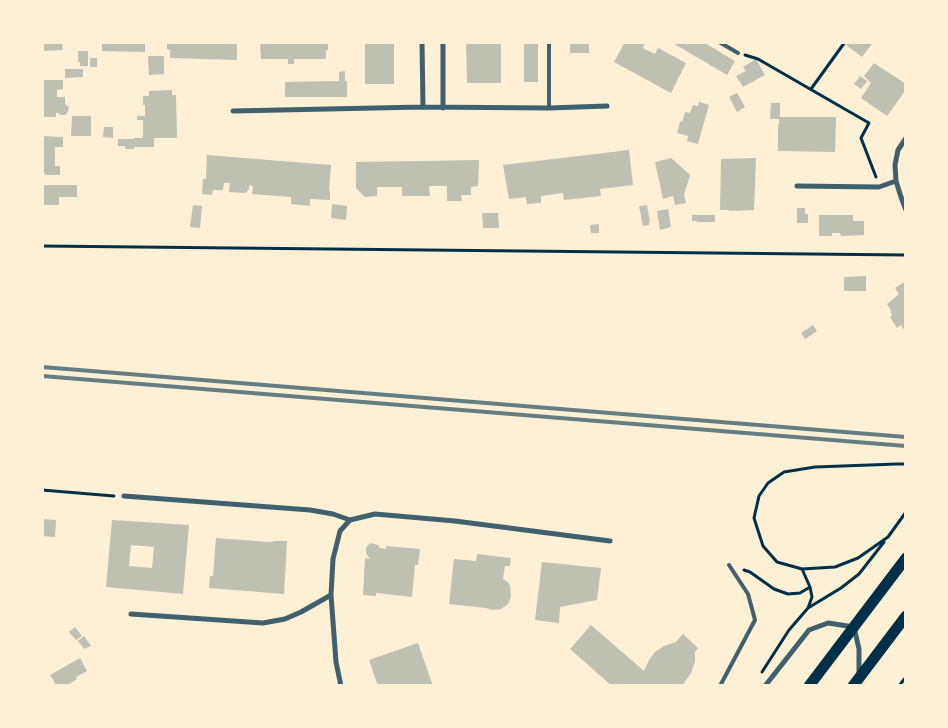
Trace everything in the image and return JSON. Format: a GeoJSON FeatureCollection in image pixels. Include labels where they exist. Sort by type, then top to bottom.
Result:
{"type":"FeatureCollection","features":[{"type":"Feature","properties":{"kind":"highway"},"geometry":{"type":"LineString","coordinates":[[809,686],[906,558]]}},
{"type":"Feature","properties":{"kind":"highway"},"geometry":{"type":"LineString","coordinates":[[856,683],[906,616]]}},
{"type":"Feature","properties":{"kind":"street"},"geometry":{"type":"LineString","coordinates":[[422,42],[423,108]]}},
{"type":"Feature","properties":{"kind":"street"},"geometry":{"type":"LineString","coordinates":[[442,42],[442,108]]}},
{"type":"Feature","properties":{"kind":"street"},"geometry":{"type":"LineString","coordinates":[[232,111],[608,106]]}},
{"type":"Feature","properties":{"kind":"street"},"geometry":{"type":"LineString","coordinates":[[906,138],[898,150],[895,164],[896,181],[906,210]]}},
{"type":"Feature","properties":{"kind":"street"},"geometry":{"type":"LineString","coordinates":[[797,186],[880,187],[896,181]]}},
{"type":"Feature","properties":{"kind":"street"},"geometry":{"type":"LineString","coordinates":[[124,496],[310,510],[333,514],[350,520],[375,514],[455,521],[610,541]]}},
{"type":"Feature","properties":{"kind":"street"},"geometry":{"type":"LineString","coordinates":[[341,686],[336,662],[331,595],[333,559],[340,531],[350,520]]}},
{"type":"Feature","properties":{"kind":"street"},"geometry":{"type":"LineString","coordinates":[[131,614],[263,623],[285,619],[302,612],[331,595]]}},
{"type":"Feature","properties":{"kind":"street"},"geometry":{"type":"LineString","coordinates":[[765,686],[808,630],[828,623],[854,627],[859,649],[856,683]]}},
{"type":"Feature","properties":{"kind":"lane"},"geometry":{"type":"LineString","coordinates":[[549,42],[549,108]]}},
{"type":"Feature","properties":{"kind":"lane"},"geometry":{"type":"LineString","coordinates":[[719,42],[738,53]]}},
{"type":"Feature","properties":{"kind":"lane"},"geometry":{"type":"LineString","coordinates":[[720,685],[755,620],[748,594],[730,565]]}},
{"type":"Feature","properties":{"kind":"path"},"geometry":{"type":"LineString","coordinates":[[811,89],[845,42]]}},
{"type":"Feature","properties":{"kind":"path"},"geometry":{"type":"LineString","coordinates":[[738,53],[758,59],[869,123],[861,138],[880,187]]}},
{"type":"Feature","properties":{"kind":"path"},"geometry":{"type":"LineString","coordinates":[[42,246],[906,255]]}},
{"type":"Feature","properties":{"kind":"path"},"geometry":{"type":"LineString","coordinates":[[888,537],[858,558],[835,567],[802,569],[777,562],[763,546],[754,518],[759,496],[768,483],[784,472],[815,467],[906,464]]}},
{"type":"Feature","properties":{"kind":"path"},"geometry":{"type":"LineString","coordinates":[[42,490],[124,496]]}},
{"type":"Feature","properties":{"kind":"path"},"geometry":{"type":"LineString","coordinates":[[760,677],[763,668],[789,630],[808,608],[841,588],[858,574],[906,512]]}},
{"type":"Feature","properties":{"kind":"path"},"geometry":{"type":"LineString","coordinates":[[730,565],[750,572],[774,589],[788,594],[800,593],[810,587]]}},
{"type":"Feature","properties":{"kind":"path"},"geometry":{"type":"LineString","coordinates":[[802,569],[812,597],[808,608]]}},
{"type":"Feature","properties":{"kind":"path"},"geometry":{"type":"LineString","coordinates":[[899,686],[906,677]]}},
{"type":"Feature","properties":{"kind":"building"},"geometry":{"type":"Polygon","coordinates":[[[42,42],[62,42],[63,50],[42,51],[42,42]]]}},
{"type":"Feature","properties":{"kind":"building"},"geometry":{"type":"Polygon","coordinates":[[[102,42],[145,42],[145,52],[102,51],[102,42]]]}},
{"type":"Feature","properties":{"kind":"building"},"geometry":{"type":"Polygon","coordinates":[[[167,42],[237,42],[237,60],[170,58],[167,42]]]}},
{"type":"Feature","properties":{"kind":"building"},"geometry":{"type":"Polygon","coordinates":[[[260,42],[328,42],[328,50],[326,50],[326,59],[294,59],[294,64],[288,64],[288,59],[261,59],[260,42]]]}},
{"type":"Feature","properties":{"kind":"building"},"geometry":{"type":"Polygon","coordinates":[[[365,42],[394,42],[394,84],[365,84],[365,42]]]}},
{"type":"Feature","properties":{"kind":"building"},"geometry":{"type":"Polygon","coordinates":[[[466,42],[501,42],[501,83],[467,83],[466,42]]]}},
{"type":"Feature","properties":{"kind":"building"},"geometry":{"type":"Polygon","coordinates":[[[524,42],[538,42],[538,82],[524,82],[524,42]]]}},
{"type":"Feature","properties":{"kind":"building"},"geometry":{"type":"Polygon","coordinates":[[[570,42],[589,42],[589,53],[570,53],[570,42]]]}},
{"type":"Feature","properties":{"kind":"building"},"geometry":{"type":"Polygon","coordinates":[[[625,42],[645,42],[643,48],[655,54],[658,48],[686,63],[671,93],[614,62],[625,42]]]}},
{"type":"Feature","properties":{"kind":"building"},"geometry":{"type":"Polygon","coordinates":[[[671,42],[703,42],[735,61],[727,75],[671,42]]]}},
{"type":"Feature","properties":{"kind":"building"},"geometry":{"type":"Polygon","coordinates":[[[848,42],[870,42],[872,44],[862,57],[846,45],[848,42]]]}},
{"type":"Feature","properties":{"kind":"building"},"geometry":{"type":"Polygon","coordinates":[[[78,51],[88,51],[88,66],[80,66],[78,51]]]}},
{"type":"Feature","properties":{"kind":"building"},"geometry":{"type":"Polygon","coordinates":[[[148,56],[164,56],[164,74],[149,75],[148,56]]]}},
{"type":"Feature","properties":{"kind":"building"},"geometry":{"type":"Polygon","coordinates":[[[90,58],[97,58],[97,67],[90,67],[90,58]]]}},
{"type":"Feature","properties":{"kind":"building"},"geometry":{"type":"Polygon","coordinates":[[[756,59],[765,75],[743,87],[736,76],[746,71],[743,67],[756,59]]]}},
{"type":"Feature","properties":{"kind":"building"},"geometry":{"type":"Polygon","coordinates":[[[874,63],[906,84],[906,90],[887,116],[861,98],[871,83],[864,76],[874,63]]]}},
{"type":"Feature","properties":{"kind":"building"},"geometry":{"type":"Polygon","coordinates":[[[65,69],[83,69],[83,77],[65,78],[65,69]]]}},
{"type":"Feature","properties":{"kind":"building"},"geometry":{"type":"Polygon","coordinates":[[[345,71],[347,97],[285,97],[285,82],[339,81],[339,72],[345,71]]]}},
{"type":"Feature","properties":{"kind":"building"},"geometry":{"type":"Polygon","coordinates":[[[860,76],[867,81],[861,89],[854,84],[860,76]]]}},
{"type":"Feature","properties":{"kind":"building"},"geometry":{"type":"Polygon","coordinates":[[[42,80],[63,80],[63,89],[57,90],[57,97],[65,97],[65,104],[69,107],[65,115],[56,113],[56,117],[42,117],[42,80]]]}},
{"type":"Feature","properties":{"kind":"building"},"geometry":{"type":"Polygon","coordinates":[[[172,90],[172,95],[176,95],[177,138],[154,138],[154,147],[125,149],[125,146],[118,146],[118,139],[143,138],[143,120],[137,120],[137,116],[145,116],[143,96],[149,96],[149,91],[172,90]]]}},
{"type":"Feature","properties":{"kind":"building"},"geometry":{"type":"Polygon","coordinates":[[[737,93],[745,107],[737,112],[729,97],[737,93]]]}},
{"type":"Feature","properties":{"kind":"building"},"geometry":{"type":"Polygon","coordinates":[[[699,102],[709,105],[698,144],[687,141],[688,136],[677,133],[685,112],[690,113],[693,105],[698,106],[699,102]]]}},
{"type":"Feature","properties":{"kind":"building"},"geometry":{"type":"Polygon","coordinates":[[[771,103],[780,103],[780,117],[836,117],[835,152],[778,151],[779,119],[770,119],[771,103]]]}},
{"type":"Feature","properties":{"kind":"building"},"geometry":{"type":"Polygon","coordinates":[[[72,116],[91,116],[91,136],[71,136],[72,116]]]}},
{"type":"Feature","properties":{"kind":"building"},"geometry":{"type":"Polygon","coordinates":[[[104,127],[113,127],[113,138],[103,137],[104,127]]]}},
{"type":"Feature","properties":{"kind":"building"},"geometry":{"type":"Polygon","coordinates":[[[42,136],[63,137],[63,147],[55,147],[55,166],[60,166],[60,175],[45,175],[45,173],[42,173],[42,136]]]}},
{"type":"Feature","properties":{"kind":"building"},"geometry":{"type":"Polygon","coordinates":[[[629,150],[633,185],[600,189],[601,196],[564,200],[563,193],[541,196],[541,203],[527,204],[526,197],[509,199],[503,165],[629,150]]]}},
{"type":"Feature","properties":{"kind":"building"},"geometry":{"type":"Polygon","coordinates":[[[207,155],[331,165],[330,200],[310,199],[310,206],[291,204],[291,197],[252,194],[253,186],[249,185],[249,190],[245,193],[229,192],[230,183],[224,183],[223,190],[213,190],[212,195],[202,194],[203,179],[206,179],[207,155]]]}},
{"type":"Feature","properties":{"kind":"building"},"geometry":{"type":"Polygon","coordinates":[[[671,158],[690,175],[684,195],[686,203],[675,205],[673,196],[663,199],[655,162],[671,158]]]}},
{"type":"Feature","properties":{"kind":"building"},"geometry":{"type":"Polygon","coordinates":[[[756,158],[754,210],[720,210],[721,159],[756,158]]]}},
{"type":"Feature","properties":{"kind":"building"},"geometry":{"type":"Polygon","coordinates":[[[479,160],[478,186],[471,187],[471,195],[461,195],[462,201],[447,201],[447,186],[429,186],[430,196],[402,196],[402,187],[377,187],[377,196],[365,197],[356,188],[356,162],[479,160]]]}},
{"type":"Feature","properties":{"kind":"building"},"geometry":{"type":"Polygon","coordinates":[[[42,185],[77,185],[77,197],[59,197],[59,205],[42,205],[42,185]]]}},
{"type":"Feature","properties":{"kind":"building"},"geometry":{"type":"Polygon","coordinates":[[[332,204],[347,206],[346,220],[331,218],[332,204]]]}},
{"type":"Feature","properties":{"kind":"building"},"geometry":{"type":"Polygon","coordinates":[[[193,205],[202,206],[200,228],[190,227],[193,205]]]}},
{"type":"Feature","properties":{"kind":"building"},"geometry":{"type":"Polygon","coordinates":[[[647,205],[650,222],[649,225],[643,226],[639,206],[647,205]]]}},
{"type":"Feature","properties":{"kind":"building"},"geometry":{"type":"Polygon","coordinates":[[[797,208],[805,208],[805,214],[808,214],[808,223],[797,223],[797,208]]]}},
{"type":"Feature","properties":{"kind":"building"},"geometry":{"type":"Polygon","coordinates":[[[668,209],[671,227],[660,230],[657,211],[668,209]]]}},
{"type":"Feature","properties":{"kind":"building"},"geometry":{"type":"Polygon","coordinates":[[[482,213],[498,213],[499,228],[483,228],[482,213]]]}},
{"type":"Feature","properties":{"kind":"building"},"geometry":{"type":"Polygon","coordinates":[[[692,215],[715,215],[715,222],[692,221],[692,215]]]}},
{"type":"Feature","properties":{"kind":"building"},"geometry":{"type":"Polygon","coordinates":[[[819,215],[853,215],[853,221],[864,221],[864,235],[841,236],[840,233],[832,233],[832,236],[819,236],[819,215]]]}},
{"type":"Feature","properties":{"kind":"building"},"geometry":{"type":"Polygon","coordinates":[[[599,224],[599,233],[591,233],[590,225],[599,224]]]}},
{"type":"Feature","properties":{"kind":"building"},"geometry":{"type":"Polygon","coordinates":[[[866,276],[866,291],[844,291],[844,277],[866,276]]]}},
{"type":"Feature","properties":{"kind":"building"},"geometry":{"type":"Polygon","coordinates":[[[906,281],[906,333],[901,325],[897,328],[890,317],[892,315],[887,304],[899,294],[895,288],[906,281]]]}},
{"type":"Feature","properties":{"kind":"building"},"geometry":{"type":"Polygon","coordinates":[[[813,325],[817,331],[805,339],[801,333],[813,325]]]}},
{"type":"Feature","properties":{"kind":"building"},"geometry":{"type":"Polygon","coordinates":[[[42,519],[56,520],[55,537],[42,536],[42,519]]]}},
{"type":"Feature","properties":{"kind":"building"},"geometry":{"type":"Polygon","coordinates":[[[112,520],[189,525],[183,594],[106,587],[112,520]],[[131,545],[129,566],[152,568],[154,547],[131,545]]]}},
{"type":"Feature","properties":{"kind":"building"},"geometry":{"type":"Polygon","coordinates":[[[216,538],[269,542],[287,541],[284,594],[209,588],[210,576],[213,576],[216,538]]]}},
{"type":"Feature","properties":{"kind":"building"},"geometry":{"type":"Polygon","coordinates":[[[371,543],[386,549],[386,546],[420,549],[418,565],[415,565],[412,597],[376,593],[376,596],[363,595],[365,558],[370,559],[366,553],[366,548],[371,543]]]}},
{"type":"Feature","properties":{"kind":"building"},"geometry":{"type":"Polygon","coordinates":[[[477,554],[511,558],[510,566],[505,566],[503,579],[510,586],[511,597],[508,604],[501,609],[492,610],[449,604],[454,559],[476,561],[477,554]]]}},
{"type":"Feature","properties":{"kind":"building"},"geometry":{"type":"Polygon","coordinates":[[[542,562],[601,568],[597,600],[560,607],[559,623],[535,620],[542,562]]]}},
{"type":"Feature","properties":{"kind":"building"},"geometry":{"type":"Polygon","coordinates":[[[591,625],[644,671],[655,652],[664,646],[676,642],[683,634],[698,648],[695,652],[695,661],[691,673],[682,686],[612,686],[570,649],[591,625]]]}},
{"type":"Feature","properties":{"kind":"building"},"geometry":{"type":"Polygon","coordinates":[[[75,627],[82,636],[76,640],[69,632],[75,627]]]}},
{"type":"Feature","properties":{"kind":"building"},"geometry":{"type":"Polygon","coordinates":[[[84,636],[91,646],[84,649],[78,641],[84,636]]]}},
{"type":"Feature","properties":{"kind":"building"},"geometry":{"type":"Polygon","coordinates":[[[418,643],[433,686],[378,686],[369,660],[418,643]]]}},
{"type":"Feature","properties":{"kind":"building"},"geometry":{"type":"Polygon","coordinates":[[[80,658],[87,671],[76,677],[77,679],[66,686],[57,686],[50,675],[80,658]]]}},
{"type":"Feature","properties":{"kind":"railway"},"geometry":{"type":"LineString","coordinates":[[42,367],[906,437]]}},
{"type":"Feature","properties":{"kind":"railway"},"geometry":{"type":"LineString","coordinates":[[42,376],[906,446]]}}]}
